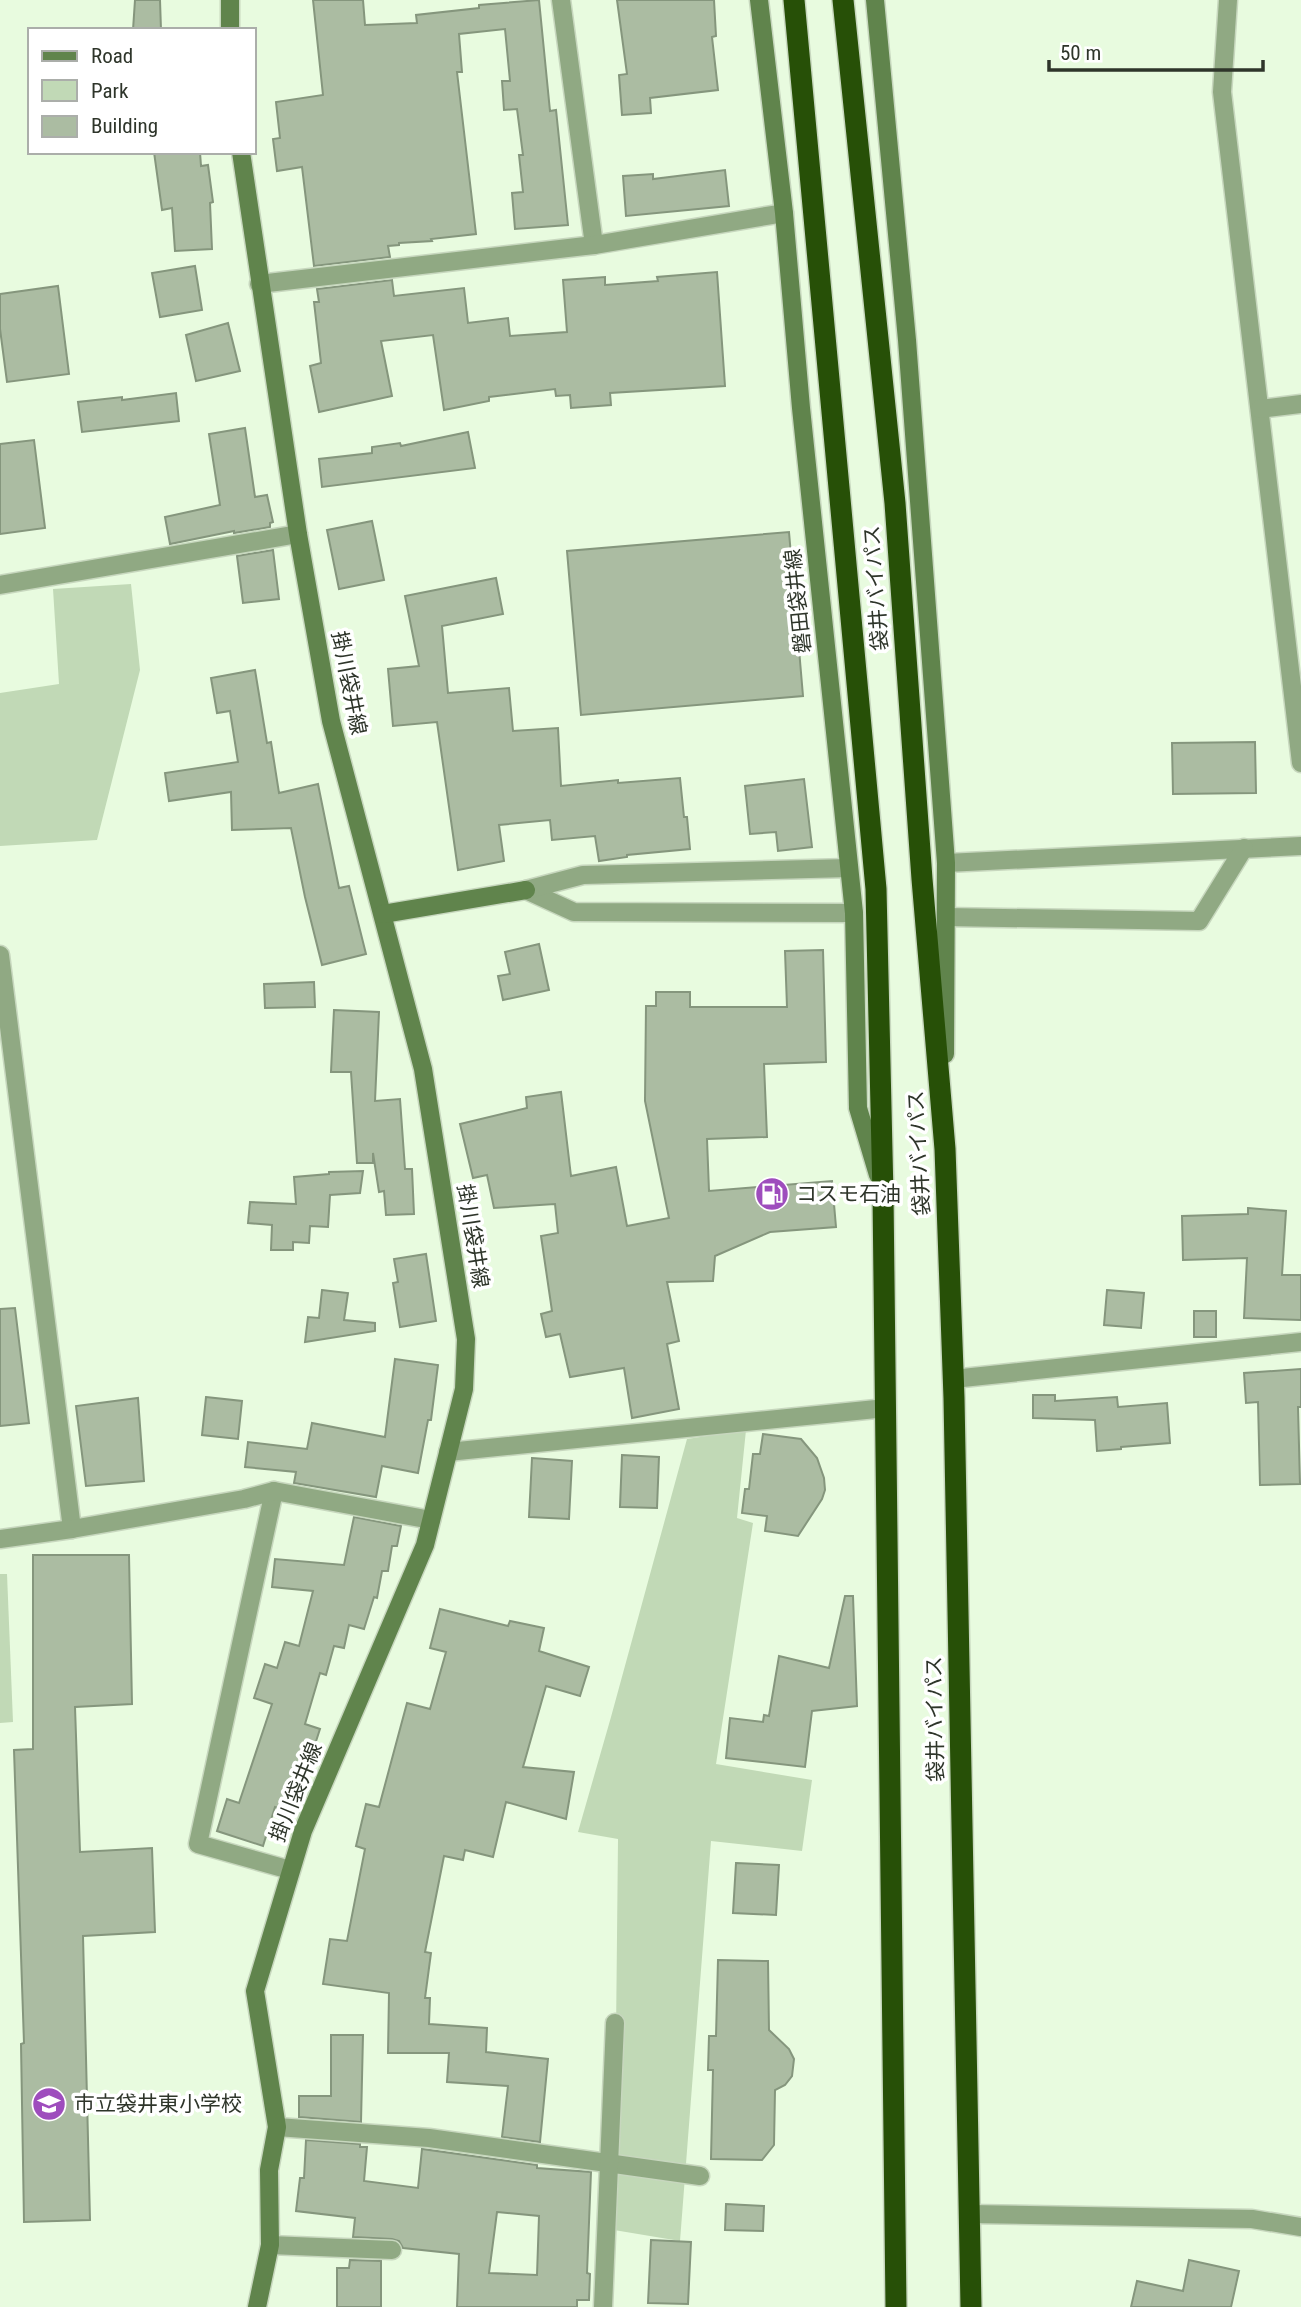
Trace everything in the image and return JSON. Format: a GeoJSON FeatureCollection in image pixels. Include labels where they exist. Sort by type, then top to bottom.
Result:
{"type":"FeatureCollection","features":[{"type":"Feature","properties":{"kind":"highway","name":"袋井バイパス"},"geometry":{"type":"LineString","coordinates":[[794,0],[876,889],[883,1195],[896,2307]]}},
{"type":"Feature","properties":{"kind":"highway","name":"袋井バイパス"},"geometry":{"type":"LineString","coordinates":[[843,0],[895,503],[945,1158],[953,1379],[971,2307]]}},
{"type":"Feature","properties":{"kind":"main road"},"geometry":{"type":"LineString","coordinates":[[230,0],[230,28]]}},
{"type":"Feature","properties":{"kind":"main road","name":"磐田袋井線"},"geometry":{"type":"LineString","coordinates":[[759,0],[784,213],[801,408],[854,913],[859,1108],[883,1195]]}},
{"type":"Feature","properties":{"kind":"main road"},"geometry":{"type":"LineString","coordinates":[[875,0],[907,340],[946,863],[945,1158]]}},
{"type":"Feature","properties":{"kind":"main road","name":"掛川袋井線"},"geometry":{"type":"LineString","coordinates":[[242,154],[298,534],[331,721],[423,1069],[466,1339],[464,1389],[425,1545],[303,1831],[256,1991],[277,2127],[269,2170],[270,2245],[257,2307]]}},
{"type":"Feature","properties":{"kind":"main road"},"geometry":{"type":"LineString","coordinates":[[383,914],[526,890]]}},
{"type":"Feature","properties":{"kind":"street"},"geometry":{"type":"LineString","coordinates":[[561,0],[594,245]]}},
{"type":"Feature","properties":{"kind":"street"},"geometry":{"type":"LineString","coordinates":[[1228,0],[1222,92],[1301,763]]}},
{"type":"Feature","properties":{"kind":"street"},"geometry":{"type":"LineString","coordinates":[[260,284],[594,245],[784,213]]}},
{"type":"Feature","properties":{"kind":"street"},"geometry":{"type":"LineString","coordinates":[[1259,409],[1301,404]]}},
{"type":"Feature","properties":{"kind":"street"},"geometry":{"type":"LineString","coordinates":[[0,585],[298,534]]}},
{"type":"Feature","properties":{"kind":"street"},"geometry":{"type":"LineString","coordinates":[[946,863],[1301,845]]}},
{"type":"Feature","properties":{"kind":"street"},"geometry":{"type":"LineString","coordinates":[[946,917],[1199,921],[1244,848]]}},
{"type":"Feature","properties":{"kind":"street"},"geometry":{"type":"LineString","coordinates":[[526,890],[583,876],[849,867]]}},
{"type":"Feature","properties":{"kind":"street"},"geometry":{"type":"LineString","coordinates":[[526,890],[573,912],[854,913]]}},
{"type":"Feature","properties":{"kind":"street"},"geometry":{"type":"LineString","coordinates":[[0,955],[72,1529]]}},
{"type":"Feature","properties":{"kind":"street"},"geometry":{"type":"LineString","coordinates":[[953,1379],[1301,1342]]}},
{"type":"Feature","properties":{"kind":"street"},"geometry":{"type":"LineString","coordinates":[[448,1452],[886,1408]]}},
{"type":"Feature","properties":{"kind":"street"},"geometry":{"type":"LineString","coordinates":[[274,1490],[198,1844],[290,1870]]}},
{"type":"Feature","properties":{"kind":"street"},"geometry":{"type":"LineString","coordinates":[[0,1539],[244,1499],[274,1490],[431,1520]]}},
{"type":"Feature","properties":{"kind":"street"},"geometry":{"type":"LineString","coordinates":[[603,2307],[615,2023]]}},
{"type":"Feature","properties":{"kind":"street"},"geometry":{"type":"LineString","coordinates":[[277,2127],[429,2138],[700,2176]]}},
{"type":"Feature","properties":{"kind":"street"},"geometry":{"type":"LineString","coordinates":[[969,2214],[1252,2219],[1301,2227]]}},
{"type":"Feature","properties":{"kind":"street"},"geometry":{"type":"LineString","coordinates":[[270,2245],[392,2250]]}},
{"type":"Feature","properties":{"kind":"green space"},"geometry":{"type":"Polygon","coordinates":[[[131,584],[140,670],[97,840],[0,846],[0,693],[59,684],[53,589],[131,584]]]}},
{"type":"Feature","properties":{"kind":"green space"},"geometry":{"type":"Polygon","coordinates":[[[746,1430],[737,1518],[753,1523],[716,1764],[812,1780],[802,1851],[711,1841],[680,2241],[614,2230],[618,1839],[578,1832],[687,1439],[746,1430]]]}},
{"type":"Feature","properties":{"kind":"green space"},"geometry":{"type":"Polygon","coordinates":[[[0,1574],[7,1574],[13,1722],[0,1723],[0,1574]]]}},
{"type":"Feature","properties":{"kind":"building"},"geometry":{"type":"Polygon","coordinates":[[[135,0],[160,0],[161,28],[133,28],[135,0]]]}},
{"type":"Feature","properties":{"kind":"building"},"geometry":{"type":"Polygon","coordinates":[[[313,0],[363,0],[365,25],[417,23],[416,15],[479,8],[479,5],[539,0],[550,111],[556,110],[568,225],[515,229],[512,193],[523,192],[519,155],[523,155],[517,109],[504,110],[502,81],[510,81],[505,29],[459,34],[462,72],[457,72],[476,234],[399,243],[388,246],[390,257],[314,266],[302,167],[277,171],[273,139],[280,138],[276,102],[323,95],[313,0]]]}},
{"type":"Feature","properties":{"kind":"building"},"geometry":{"type":"Polygon","coordinates":[[[617,0],[714,0],[716,36],[712,37],[718,90],[650,98],[651,113],[622,115],[619,75],[627,74],[617,0]]]}},
{"type":"Feature","properties":{"kind":"building"},"geometry":{"type":"Polygon","coordinates":[[[154,154],[200,154],[201,166],[208,165],[213,202],[210,203],[212,249],[175,251],[172,208],[162,210],[154,154]]]}},
{"type":"Feature","properties":{"kind":"building"},"geometry":{"type":"Polygon","coordinates":[[[725,170],[729,206],[626,216],[623,176],[653,174],[653,179],[725,170]]]}},
{"type":"Feature","properties":{"kind":"building"},"geometry":{"type":"Polygon","coordinates":[[[195,266],[202,310],[160,317],[152,273],[195,266]]]}},
{"type":"Feature","properties":{"kind":"building"},"geometry":{"type":"Polygon","coordinates":[[[717,272],[725,386],[610,393],[611,405],[571,408],[570,395],[556,396],[555,389],[489,397],[489,401],[444,410],[433,335],[381,341],[392,396],[319,412],[310,366],[321,363],[314,302],[319,302],[317,289],[392,280],[394,296],[464,288],[468,323],[508,318],[510,336],[567,332],[563,280],[605,277],[605,285],[658,281],[657,277],[717,272]]]}},
{"type":"Feature","properties":{"kind":"building"},"geometry":{"type":"Polygon","coordinates":[[[58,286],[69,374],[7,382],[0,329],[0,294],[58,286]]]}},
{"type":"Feature","properties":{"kind":"building"},"geometry":{"type":"Polygon","coordinates":[[[228,323],[240,371],[196,381],[186,335],[228,323]]]}},
{"type":"Feature","properties":{"kind":"building"},"geometry":{"type":"Polygon","coordinates":[[[176,393],[179,421],[82,432],[78,402],[176,393]]]}},
{"type":"Feature","properties":{"kind":"building"},"geometry":{"type":"Polygon","coordinates":[[[245,428],[255,497],[267,495],[273,522],[270,527],[170,544],[165,517],[220,505],[209,434],[245,428]]]}},
{"type":"Feature","properties":{"kind":"building"},"geometry":{"type":"Polygon","coordinates":[[[468,432],[475,468],[322,487],[319,459],[372,453],[372,447],[400,443],[401,446],[468,432]]]}},
{"type":"Feature","properties":{"kind":"building"},"geometry":{"type":"Polygon","coordinates":[[[34,440],[45,528],[0,534],[0,444],[34,440]]]}},
{"type":"Feature","properties":{"kind":"building"},"geometry":{"type":"Polygon","coordinates":[[[372,521],[384,580],[339,589],[327,530],[372,521]]]}},
{"type":"Feature","properties":{"kind":"building"},"geometry":{"type":"Polygon","coordinates":[[[789,532],[803,696],[581,715],[567,551],[789,532]]]}},
{"type":"Feature","properties":{"kind":"building"},"geometry":{"type":"Polygon","coordinates":[[[273,550],[279,599],[243,603],[237,556],[273,550]]]}},
{"type":"Feature","properties":{"kind":"building"},"geometry":{"type":"Polygon","coordinates":[[[496,578],[503,614],[442,626],[448,693],[509,688],[513,731],[558,728],[561,786],[618,780],[618,783],[680,778],[690,849],[627,855],[599,861],[595,836],[552,840],[550,820],[499,825],[504,861],[458,870],[437,722],[393,726],[388,669],[419,666],[405,596],[496,578]]]}},
{"type":"Feature","properties":{"kind":"building"},"geometry":{"type":"Polygon","coordinates":[[[255,670],[267,743],[271,742],[279,793],[318,784],[339,888],[349,886],[366,954],[322,965],[291,828],[232,830],[231,792],[169,801],[165,773],[238,762],[230,711],[217,713],[211,678],[255,670]]]}},
{"type":"Feature","properties":{"kind":"building"},"geometry":{"type":"Polygon","coordinates":[[[1255,742],[1256,793],[1173,794],[1172,743],[1255,742]]]}},
{"type":"Feature","properties":{"kind":"building"},"geometry":{"type":"Polygon","coordinates":[[[804,779],[812,847],[778,851],[776,832],[750,834],[745,786],[804,779]]]}},
{"type":"Feature","properties":{"kind":"building"},"geometry":{"type":"Polygon","coordinates":[[[539,944],[549,990],[503,1000],[498,976],[510,974],[505,952],[539,944]]]}},
{"type":"Feature","properties":{"kind":"building"},"geometry":{"type":"Polygon","coordinates":[[[823,950],[826,1062],[764,1064],[767,1137],[707,1139],[709,1191],[832,1181],[836,1227],[770,1232],[715,1256],[713,1281],[667,1282],[679,1341],[667,1344],[679,1409],[632,1418],[624,1368],[570,1377],[560,1334],[546,1337],[541,1314],[552,1311],[541,1236],[558,1233],[555,1204],[494,1208],[487,1175],[473,1178],[460,1124],[527,1108],[526,1097],[561,1092],[571,1176],[616,1167],[627,1226],[669,1218],[645,1101],[646,1006],[656,1006],[656,992],[690,992],[690,1007],[787,1007],[785,951],[823,950]]]}},
{"type":"Feature","properties":{"kind":"building"},"geometry":{"type":"Polygon","coordinates":[[[314,982],[315,1007],[265,1008],[264,984],[314,982]]]}},
{"type":"Feature","properties":{"kind":"building"},"geometry":{"type":"Polygon","coordinates":[[[334,1010],[379,1012],[375,1101],[400,1099],[405,1169],[412,1169],[414,1214],[386,1215],[384,1191],[379,1192],[373,1153],[373,1163],[357,1163],[351,1072],[331,1072],[334,1010]]]}},
{"type":"Feature","properties":{"kind":"building"},"geometry":{"type":"Polygon","coordinates":[[[363,1171],[360,1193],[330,1195],[328,1227],[310,1226],[309,1243],[293,1242],[293,1250],[271,1250],[272,1225],[248,1223],[250,1202],[296,1204],[294,1177],[363,1171]]]}},
{"type":"Feature","properties":{"kind":"building"},"geometry":{"type":"Polygon","coordinates":[[[1248,1208],[1286,1211],[1282,1275],[1301,1275],[1301,1320],[1244,1318],[1247,1258],[1183,1260],[1182,1216],[1248,1214],[1248,1208]]]}},
{"type":"Feature","properties":{"kind":"building"},"geometry":{"type":"Polygon","coordinates":[[[426,1254],[436,1321],[400,1327],[393,1283],[398,1282],[394,1259],[426,1254]]]}},
{"type":"Feature","properties":{"kind":"building"},"geometry":{"type":"Polygon","coordinates":[[[322,1290],[348,1293],[344,1320],[375,1323],[375,1331],[305,1342],[308,1317],[319,1318],[322,1290]]]}},
{"type":"Feature","properties":{"kind":"building"},"geometry":{"type":"Polygon","coordinates":[[[1107,1290],[1144,1293],[1141,1328],[1104,1325],[1107,1290]]]}},
{"type":"Feature","properties":{"kind":"building"},"geometry":{"type":"Polygon","coordinates":[[[15,1308],[29,1423],[0,1426],[0,1309],[15,1308]]]}},
{"type":"Feature","properties":{"kind":"building"},"geometry":{"type":"Polygon","coordinates":[[[1194,1311],[1216,1311],[1216,1337],[1194,1337],[1194,1311]]]}},
{"type":"Feature","properties":{"kind":"building"},"geometry":{"type":"Polygon","coordinates":[[[395,1359],[438,1365],[431,1420],[428,1420],[418,1473],[382,1466],[376,1497],[294,1483],[296,1472],[245,1467],[248,1442],[307,1449],[312,1423],[385,1437],[395,1359]]]}},
{"type":"Feature","properties":{"kind":"building"},"geometry":{"type":"Polygon","coordinates":[[[1301,1369],[1301,1407],[1298,1407],[1300,1484],[1260,1485],[1258,1402],[1246,1403],[1244,1373],[1301,1369]]]}},
{"type":"Feature","properties":{"kind":"building"},"geometry":{"type":"Polygon","coordinates":[[[1033,1395],[1055,1395],[1055,1401],[1117,1397],[1118,1407],[1167,1403],[1170,1443],[1097,1451],[1095,1420],[1033,1418],[1033,1395]]]}},
{"type":"Feature","properties":{"kind":"building"},"geometry":{"type":"Polygon","coordinates":[[[206,1397],[242,1401],[238,1439],[202,1435],[206,1397]]]}},
{"type":"Feature","properties":{"kind":"building"},"geometry":{"type":"Polygon","coordinates":[[[138,1398],[144,1481],[86,1486],[76,1406],[138,1398]]]}},
{"type":"Feature","properties":{"kind":"building"},"geometry":{"type":"Polygon","coordinates":[[[763,1434],[801,1439],[817,1458],[824,1478],[825,1490],[822,1499],[798,1536],[765,1531],[767,1516],[742,1513],[745,1489],[749,1489],[753,1454],[760,1454],[763,1434]]]}},
{"type":"Feature","properties":{"kind":"building"},"geometry":{"type":"Polygon","coordinates":[[[622,1455],[659,1457],[657,1508],[620,1507],[622,1455]]]}},
{"type":"Feature","properties":{"kind":"building"},"geometry":{"type":"Polygon","coordinates":[[[532,1458],[572,1461],[569,1519],[529,1517],[532,1458]]]}},
{"type":"Feature","properties":{"kind":"building"},"geometry":{"type":"Polygon","coordinates":[[[354,1517],[401,1526],[397,1546],[392,1546],[388,1571],[382,1571],[377,1598],[374,1597],[364,1629],[349,1625],[344,1648],[334,1646],[326,1675],[320,1673],[305,1724],[320,1729],[308,1766],[300,1763],[284,1810],[275,1807],[263,1846],[217,1831],[227,1799],[239,1803],[272,1704],[254,1698],[265,1664],[277,1668],[285,1642],[299,1646],[313,1591],[272,1587],[275,1559],[344,1565],[354,1517]]]}},
{"type":"Feature","properties":{"kind":"building"},"geometry":{"type":"Polygon","coordinates":[[[33,1555],[129,1555],[132,1704],[75,1707],[80,1852],[152,1848],[155,1932],[83,1936],[90,2220],[24,2222],[21,2044],[24,2043],[14,1750],[33,1749],[33,1555]]]}},
{"type":"Feature","properties":{"kind":"building"},"geometry":{"type":"Polygon","coordinates":[[[845,1596],[853,1596],[857,1706],[812,1711],[805,1767],[726,1758],[730,1718],[763,1722],[764,1715],[769,1716],[779,1656],[829,1668],[845,1596]]]}},
{"type":"Feature","properties":{"kind":"building"},"geometry":{"type":"Polygon","coordinates":[[[440,1609],[508,1626],[510,1621],[544,1628],[539,1651],[589,1667],[580,1696],[546,1686],[523,1767],[574,1772],[566,1819],[506,1802],[493,1857],[465,1850],[463,1860],[444,1856],[425,1952],[431,1953],[425,1998],[430,1998],[429,2024],[487,2028],[486,2052],[548,2059],[540,2142],[502,2137],[508,2086],[447,2082],[449,2053],[388,2053],[389,1993],[323,1984],[330,1939],[347,1941],[365,1849],[356,1846],[366,1804],[379,1807],[407,1703],[430,1709],[446,1652],[430,1648],[440,1609]]]}},
{"type":"Feature","properties":{"kind":"building"},"geometry":{"type":"Polygon","coordinates":[[[736,1863],[779,1865],[776,1915],[733,1913],[736,1863]]]}},
{"type":"Feature","properties":{"kind":"building"},"geometry":{"type":"Polygon","coordinates":[[[718,1960],[768,1961],[769,2030],[789,2049],[794,2059],[792,2076],[785,2085],[775,2090],[774,2145],[762,2160],[711,2159],[713,2070],[708,2070],[709,2036],[716,2036],[718,1960]]]}},
{"type":"Feature","properties":{"kind":"building"},"geometry":{"type":"Polygon","coordinates":[[[331,2035],[363,2035],[361,2122],[299,2117],[299,2096],[331,2096],[331,2035]]]}},
{"type":"Feature","properties":{"kind":"building"},"geometry":{"type":"Polygon","coordinates":[[[306,2140],[360,2144],[360,2147],[367,2147],[364,2181],[418,2188],[422,2149],[537,2165],[537,2168],[591,2172],[587,2273],[590,2274],[589,2300],[577,2300],[577,2307],[457,2307],[459,2254],[403,2248],[399,2241],[392,2239],[353,2237],[355,2218],[296,2211],[300,2178],[304,2178],[306,2140]],[[497,2212],[489,2273],[537,2275],[539,2216],[497,2212]]]}},
{"type":"Feature","properties":{"kind":"building"},"geometry":{"type":"Polygon","coordinates":[[[726,2204],[764,2206],[763,2231],[725,2230],[726,2204]]]}},
{"type":"Feature","properties":{"kind":"building"},"geometry":{"type":"Polygon","coordinates":[[[651,2240],[691,2242],[688,2304],[648,2303],[651,2240]]]}},
{"type":"Feature","properties":{"kind":"building"},"geometry":{"type":"Polygon","coordinates":[[[350,2260],[381,2261],[381,2307],[337,2307],[337,2268],[349,2268],[350,2260]]]}},
{"type":"Feature","properties":{"kind":"building"},"geometry":{"type":"Polygon","coordinates":[[[1189,2260],[1239,2271],[1231,2307],[1131,2307],[1137,2281],[1183,2291],[1189,2260]]]}},
{"type":"Feature","properties":{"kind":"place","name":"コスモ石油"},"geometry":{"type":"Point","coordinates":[772,1194]}},
{"type":"Feature","properties":{"kind":"place","name":"市立袋井東小学校"},"geometry":{"type":"Point","coordinates":[49,2104]}}]}
